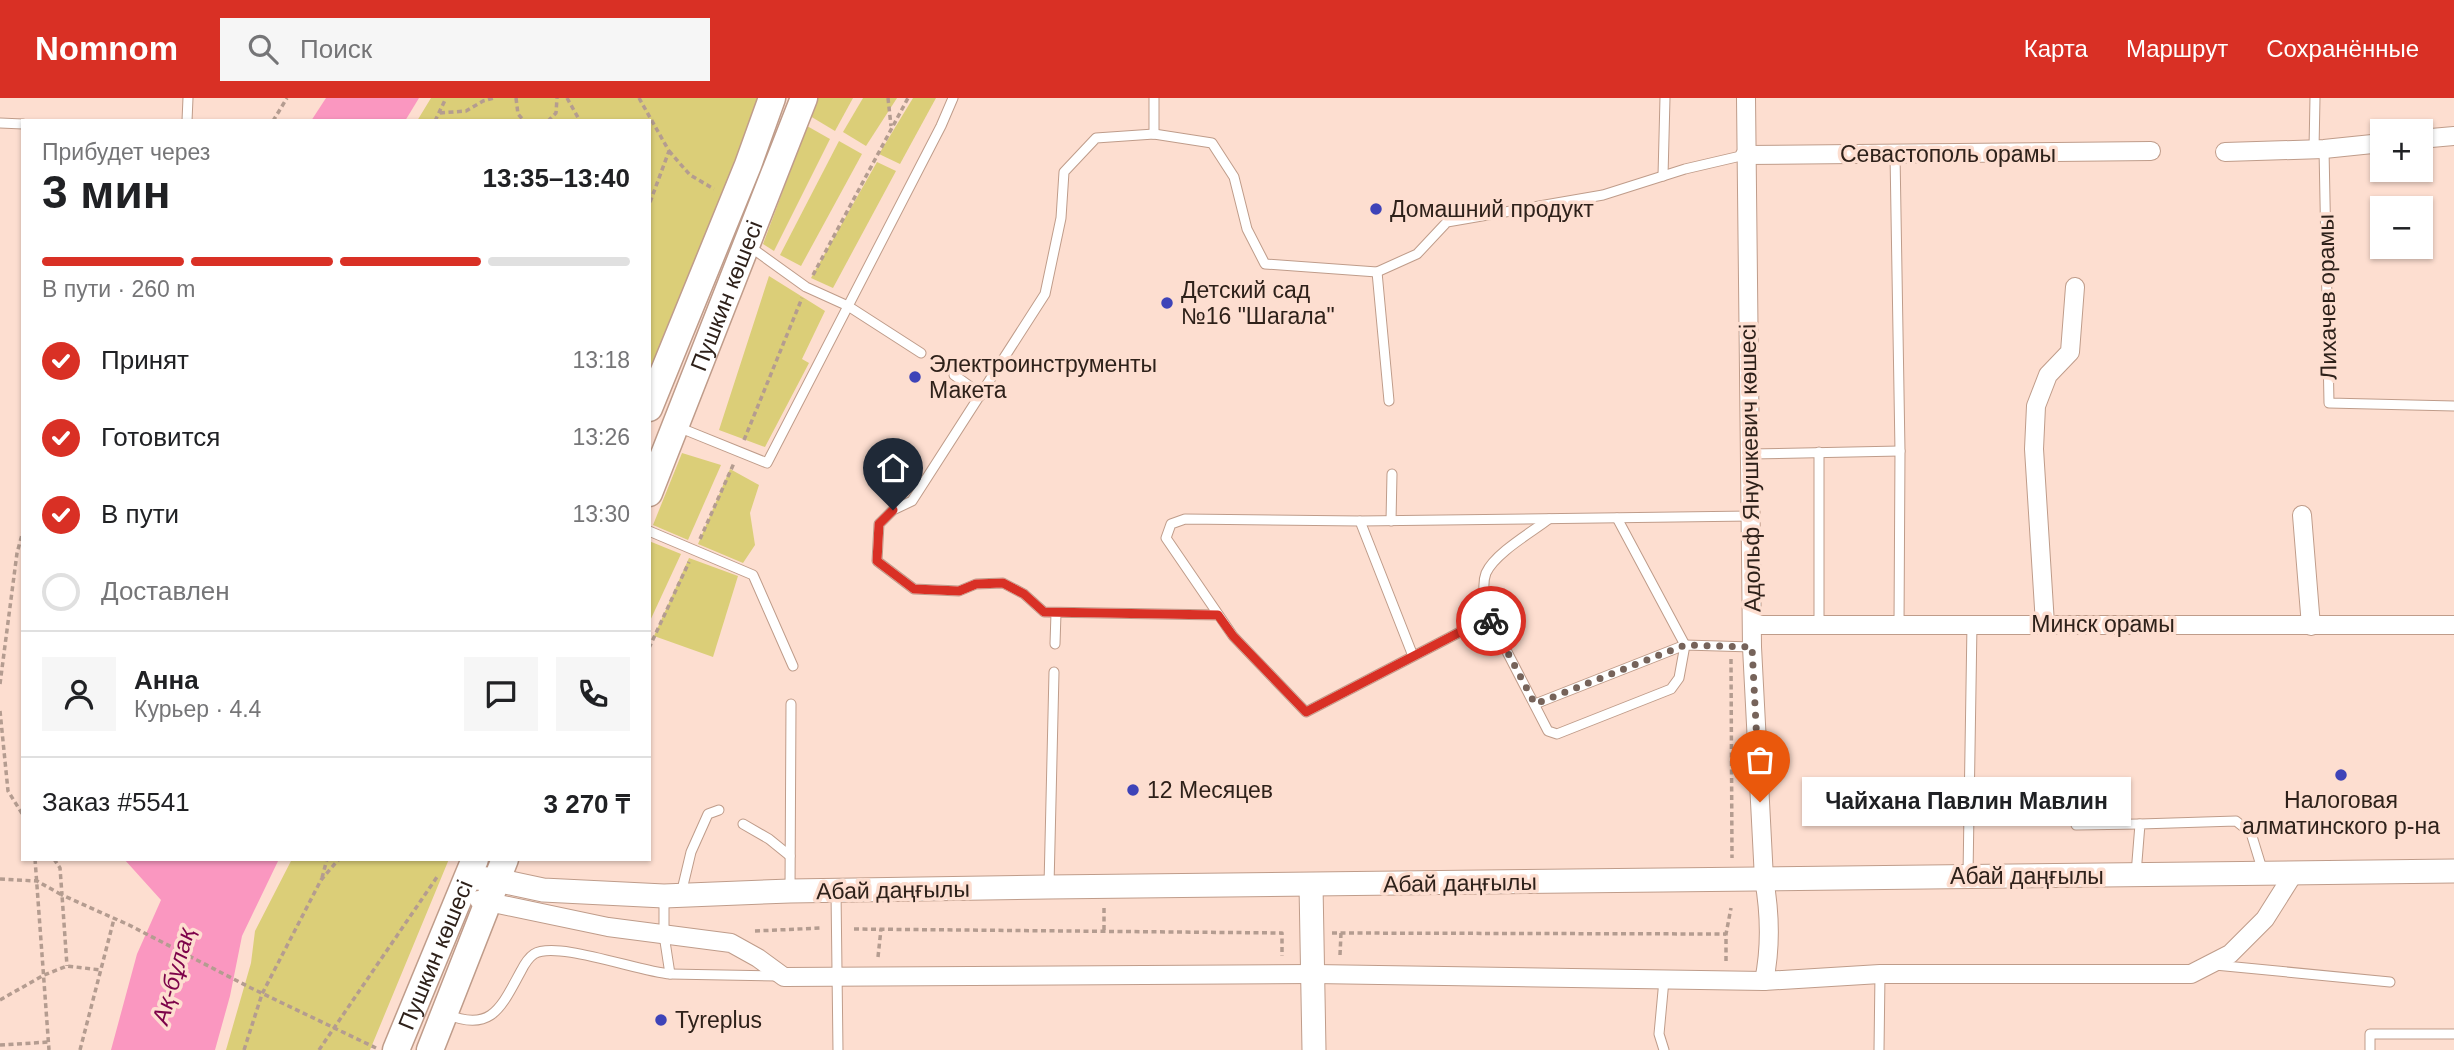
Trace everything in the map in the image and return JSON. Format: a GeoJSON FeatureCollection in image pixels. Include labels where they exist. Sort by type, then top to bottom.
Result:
{"type":"FeatureCollection","features":[{"type":"Feature","properties":{"kind":"main road","name":"Пушкин көшесі"},"geometry":{"type":"LineString","coordinates":[[651,403],[743,178],[772,98]]}},
{"type":"Feature","properties":{"kind":"main road","name":"Пушкин көшесі"},"geometry":{"type":"LineString","coordinates":[[651,489],[804,98]]}},
{"type":"Feature","properties":{"kind":"main road","name":"Пушкин көшесі"},"geometry":{"type":"LineString","coordinates":[[396,1050],[467,878]]}},
{"type":"Feature","properties":{"kind":"main road","name":"Пушкин көшесі"},"geometry":{"type":"LineString","coordinates":[[439,1035],[496,880]]}},
{"type":"Feature","properties":{"kind":"street","name":"Адольф Янушкевич көшесі"},"geometry":{"type":"LineString","coordinates":[[1746,98],[1752,647],[1764,879],[1769,908],[1769,951],[1764,981]]}},
{"type":"Feature","properties":{"kind":"street"},"geometry":{"type":"LineString","coordinates":[[2433,138],[2454,136]]}},
{"type":"Feature","properties":{"kind":"street"},"geometry":{"type":"LineString","coordinates":[[2225,152],[2370,144]]}},
{"type":"Feature","properties":{"kind":"street","name":"Севастополь орамы"},"geometry":{"type":"LineString","coordinates":[[1745,155],[2151,151]]}},
{"type":"Feature","properties":{"kind":"street"},"geometry":{"type":"LineString","coordinates":[[2045,624],[2034,449],[2036,406],[2048,375],[2070,352],[2075,287]]}},
{"type":"Feature","properties":{"kind":"street"},"geometry":{"type":"LineString","coordinates":[[2302,515],[2311,626]]}},
{"type":"Feature","properties":{"kind":"street","name":"Минск орамы"},"geometry":{"type":"LineString","coordinates":[[1752,625],[2454,625]]}},
{"type":"Feature","properties":{"kind":"street","name":"Абай даңғылы"},"geometry":{"type":"LineString","coordinates":[[467,878],[496,880],[542,890],[672,896],[790,891],[1048,887],[2454,871]]}},
{"type":"Feature","properties":{"kind":"street"},"geometry":{"type":"LineString","coordinates":[[496,880],[538,914],[731,943],[785,976],[1314,974],[1764,981],[1880,974],[2191,974],[2230,954],[2265,919],[2294,873]]}},
{"type":"Feature","properties":{"kind":"street"},"geometry":{"type":"LineString","coordinates":[[1311,885],[1314,1050]]}},
{"type":"Feature","properties":{"kind":"lane"},"geometry":{"type":"LineString","coordinates":[[187,119],[188,98]]}},
{"type":"Feature","properties":{"kind":"lane"},"geometry":{"type":"LineString","coordinates":[[676,427],[767,463],[941,127],[953,98]]}},
{"type":"Feature","properties":{"kind":"lane"},"geometry":{"type":"LineString","coordinates":[[1154,98],[1154,134]]}},
{"type":"Feature","properties":{"kind":"lane"},"geometry":{"type":"LineString","coordinates":[[1663,176],[1665,98]]}},
{"type":"Feature","properties":{"kind":"lane"},"geometry":{"type":"LineString","coordinates":[[2315,98],[2319,149]]}},
{"type":"Feature","properties":{"kind":"lane"},"geometry":{"type":"LineString","coordinates":[[0,123],[21,124]]}},
{"type":"Feature","properties":{"kind":"lane"},"geometry":{"type":"LineString","coordinates":[[1218,615],[1044,612],[1024,594],[1003,583],[976,584],[959,591],[914,589],[877,561],[879,524],[893,510],[912,501],[1045,294],[1060,218],[1064,172],[1096,138],[1154,134],[1212,143],[1234,177],[1248,229],[1265,264],[1377,272],[1417,254],[1447,222],[1603,195],[1745,155]]}},
{"type":"Feature","properties":{"kind":"lane","name":"Лихачев орамы"},"geometry":{"type":"LineString","coordinates":[[2319,149],[2329,403],[2454,406]]}},
{"type":"Feature","properties":{"kind":"lane"},"geometry":{"type":"LineString","coordinates":[[1895,154],[1900,451],[1899,624]]}},
{"type":"Feature","properties":{"kind":"lane"},"geometry":{"type":"LineString","coordinates":[[748,245],[806,287],[848,306],[921,353]]}},
{"type":"Feature","properties":{"kind":"lane"},"geometry":{"type":"LineString","coordinates":[[1377,272],[1389,401]]}},
{"type":"Feature","properties":{"kind":"lane"},"geometry":{"type":"LineString","coordinates":[[954,375],[982,395]]}},
{"type":"Feature","properties":{"kind":"lane"},"geometry":{"type":"LineString","coordinates":[[1750,454],[1900,451]]}},
{"type":"Feature","properties":{"kind":"lane"},"geometry":{"type":"LineString","coordinates":[[1819,452],[1819,625]]}},
{"type":"Feature","properties":{"kind":"lane"},"geometry":{"type":"LineString","coordinates":[[1391,521],[1392,474]]}},
{"type":"Feature","properties":{"kind":"lane"},"geometry":{"type":"LineString","coordinates":[[1489,617],[1306,712],[1233,636],[1166,538],[1171,524],[1185,519],[1391,521],[1751,516]]}},
{"type":"Feature","properties":{"kind":"lane"},"geometry":{"type":"LineString","coordinates":[[1549,519],[1498,557],[1486,573],[1484,591],[1489,617],[1548,731],[1557,734],[1671,689],[1679,678],[1685,645],[1617,518]]}},
{"type":"Feature","properties":{"kind":"lane"},"geometry":{"type":"LineString","coordinates":[[1360,521],[1413,656]]}},
{"type":"Feature","properties":{"kind":"lane"},"geometry":{"type":"LineString","coordinates":[[651,532],[752,575],[793,666]]}},
{"type":"Feature","properties":{"kind":"lane"},"geometry":{"type":"LineString","coordinates":[[1055,644],[1056,613]]}},
{"type":"Feature","properties":{"kind":"lane"},"geometry":{"type":"LineString","coordinates":[[1968,876],[1972,624]]}},
{"type":"Feature","properties":{"kind":"lane"},"geometry":{"type":"LineString","coordinates":[[1535,704],[1685,645],[1752,647]]}},
{"type":"Feature","properties":{"kind":"lane"},"geometry":{"type":"LineString","coordinates":[[1048,887],[1054,672]]}},
{"type":"Feature","properties":{"kind":"lane"},"geometry":{"type":"LineString","coordinates":[[790,891],[792,704]]}},
{"type":"Feature","properties":{"kind":"lane"},"geometry":{"type":"LineString","coordinates":[[670,974],[664,935],[672,896],[708,814],[719,810]]}},
{"type":"Feature","properties":{"kind":"lane"},"geometry":{"type":"LineString","coordinates":[[2076,825],[2236,821],[2252,833],[2264,873]]}},
{"type":"Feature","properties":{"kind":"lane"},"geometry":{"type":"LineString","coordinates":[[743,824],[769,839],[790,856]]}},
{"type":"Feature","properties":{"kind":"lane"},"geometry":{"type":"LineString","coordinates":[[2136,876],[2140,824]]}},
{"type":"Feature","properties":{"kind":"lane"},"geometry":{"type":"LineString","coordinates":[[836,890],[838,1050]]}},
{"type":"Feature","properties":{"kind":"lane"},"geometry":{"type":"LineString","coordinates":[[439,1035],[458,1019],[489,1019],[497,1012],[526,962],[534,954],[546,950],[564,950],[653,973],[785,976]]}},
{"type":"Feature","properties":{"kind":"lane"},"geometry":{"type":"LineString","coordinates":[[2210,964],[2390,982]]}},
{"type":"Feature","properties":{"kind":"lane"},"geometry":{"type":"LineString","coordinates":[[1879,1050],[1880,974]]}},
{"type":"Feature","properties":{"kind":"lane"},"geometry":{"type":"LineString","coordinates":[[1664,980],[1659,1034],[1664,1050]]}},
{"type":"Feature","properties":{"kind":"lane"},"geometry":{"type":"LineString","coordinates":[[2370,1050],[2370,1034],[2454,1034]]}},
{"type":"Feature","properties":{"kind":"path"},"geometry":{"type":"LineString","coordinates":[[274,119],[287,98]]}},
{"type":"Feature","properties":{"kind":"path"},"geometry":{"type":"LineString","coordinates":[[436,119],[446,98]]}},
{"type":"Feature","properties":{"kind":"path"},"geometry":{"type":"LineString","coordinates":[[440,113],[466,111],[494,98]]}},
{"type":"Feature","properties":{"kind":"path"},"geometry":{"type":"LineString","coordinates":[[516,98],[518,114],[522,119]]}},
{"type":"Feature","properties":{"kind":"path"},"geometry":{"type":"LineString","coordinates":[[550,119],[556,113],[556,98]]}},
{"type":"Feature","properties":{"kind":"path"},"geometry":{"type":"LineString","coordinates":[[568,98],[579,119]]}},
{"type":"Feature","properties":{"kind":"path"},"geometry":{"type":"LineString","coordinates":[[639,98],[651,119]]}},
{"type":"Feature","properties":{"kind":"path"},"geometry":{"type":"LineString","coordinates":[[888,98],[892,128]]}},
{"type":"Feature","properties":{"kind":"path"},"geometry":{"type":"LineString","coordinates":[[651,644],[739,452],[806,287],[908,98]]}},
{"type":"Feature","properties":{"kind":"path"},"geometry":{"type":"LineString","coordinates":[[651,119],[669,151],[690,175],[714,189]]}},
{"type":"Feature","properties":{"kind":"path"},"geometry":{"type":"LineString","coordinates":[[651,200],[669,151]]}},
{"type":"Feature","properties":{"kind":"path"},"geometry":{"type":"LineString","coordinates":[[0,684],[21,538]]}},
{"type":"Feature","properties":{"kind":"path"},"geometry":{"type":"LineString","coordinates":[[1731,646],[1731,861]]}},
{"type":"Feature","properties":{"kind":"path"},"geometry":{"type":"LineString","coordinates":[[0,711],[8,791],[21,812]]}},
{"type":"Feature","properties":{"kind":"path"},"geometry":{"type":"LineString","coordinates":[[35,861],[50,1050]]}},
{"type":"Feature","properties":{"kind":"path"},"geometry":{"type":"LineString","coordinates":[[55,861],[60,868],[67,966]]}},
{"type":"Feature","properties":{"kind":"path"},"geometry":{"type":"LineString","coordinates":[[244,1050],[262,993],[321,880],[326,861]]}},
{"type":"Feature","properties":{"kind":"path"},"geometry":{"type":"LineString","coordinates":[[321,880],[337,861]]}},
{"type":"Feature","properties":{"kind":"path"},"geometry":{"type":"LineString","coordinates":[[319,1050],[437,877]]}},
{"type":"Feature","properties":{"kind":"path"},"geometry":{"type":"LineString","coordinates":[[0,879],[37,881],[381,1050]]}},
{"type":"Feature","properties":{"kind":"path"},"geometry":{"type":"LineString","coordinates":[[1104,902],[1104,930]]}},
{"type":"Feature","properties":{"kind":"path"},"geometry":{"type":"LineString","coordinates":[[1710,980],[1715,966],[1727,961],[1731,908]]}},
{"type":"Feature","properties":{"kind":"path"},"geometry":{"type":"LineString","coordinates":[[80,1050],[114,919]]}},
{"type":"Feature","properties":{"kind":"path"},"geometry":{"type":"LineString","coordinates":[[755,930],[824,928]]}},
{"type":"Feature","properties":{"kind":"path"},"geometry":{"type":"LineString","coordinates":[[854,929],[1282,933],[1282,956]]}},
{"type":"Feature","properties":{"kind":"path"},"geometry":{"type":"LineString","coordinates":[[878,957],[881,929]]}},
{"type":"Feature","properties":{"kind":"path"},"geometry":{"type":"LineString","coordinates":[[1332,933],[1727,934]]}},
{"type":"Feature","properties":{"kind":"path"},"geometry":{"type":"LineString","coordinates":[[1340,961],[1341,933]]}},
{"type":"Feature","properties":{"kind":"path"},"geometry":{"type":"LineString","coordinates":[[0,1000],[44,975],[67,966],[100,970]]}},
{"type":"Feature","properties":{"kind":"path"},"geometry":{"type":"LineString","coordinates":[[0,1045],[49,1042]]}},
{"type":"Feature","properties":{"kind":"shaded area"},"geometry":{"type":"Polygon","coordinates":[[[431,98],[761,98],[651,366],[651,119],[418,119],[431,98]]]}},
{"type":"Feature","properties":{"kind":"shaded area"},"geometry":{"type":"Polygon","coordinates":[[[818,98],[853,98],[835,131],[810,116],[818,98]]]}},
{"type":"Feature","properties":{"kind":"shaded area"},"geometry":{"type":"Polygon","coordinates":[[[863,98],[897,98],[866,146],[843,132],[863,98]]]}},
{"type":"Feature","properties":{"kind":"shaded area"},"geometry":{"type":"Polygon","coordinates":[[[913,98],[936,98],[900,164],[879,154],[913,98]]]}},
{"type":"Feature","properties":{"kind":"shaded area"},"geometry":{"type":"Polygon","coordinates":[[[807,126],[830,139],[774,251],[763,244],[807,126]]]}},
{"type":"Feature","properties":{"kind":"shaded area"},"geometry":{"type":"Polygon","coordinates":[[[839,141],[862,154],[801,266],[780,255],[839,141]]]}},
{"type":"Feature","properties":{"kind":"shaded area"},"geometry":{"type":"Polygon","coordinates":[[[877,162],[896,171],[833,288],[811,278],[877,162]]]}},
{"type":"Feature","properties":{"kind":"shaded area"},"geometry":{"type":"Polygon","coordinates":[[[769,276],[825,311],[802,359],[809,363],[765,447],[719,430],[769,276]]]}},
{"type":"Feature","properties":{"kind":"shaded area"},"geometry":{"type":"Polygon","coordinates":[[[682,453],[721,465],[688,540],[653,525],[682,453]]]}},
{"type":"Feature","properties":{"kind":"shaded area"},"geometry":{"type":"Polygon","coordinates":[[[730,469],[759,485],[750,513],[755,545],[743,563],[698,544],[730,469]]]}},
{"type":"Feature","properties":{"kind":"shaded area"},"geometry":{"type":"Polygon","coordinates":[[[651,542],[681,554],[651,619],[651,542]]]}},
{"type":"Feature","properties":{"kind":"shaded area"},"geometry":{"type":"Polygon","coordinates":[[[689,558],[738,576],[713,657],[654,636],[689,558]]]}},
{"type":"Feature","properties":{"kind":"shaded area"},"geometry":{"type":"Polygon","coordinates":[[[291,861],[448,861],[370,1050],[226,1050],[251,963],[255,931],[291,861]]]}},
{"type":"Feature","properties":{"kind":"water"},"geometry":{"type":"Polygon","coordinates":[[[326,98],[419,98],[406,119],[312,119],[326,98]]]}},
{"type":"Feature","properties":{"kind":"water","name":"Ақ-бұлақ"},"geometry":{"type":"Polygon","coordinates":[[[126,861],[278,861],[242,936],[230,996],[215,1050],[111,1050],[137,954],[161,900],[126,861]]]}},
{"type":"Feature","properties":{"kind":"way so far"},"geometry":{"type":"LineString","coordinates":[[1491,621],[1535,704],[1685,645],[1752,647],[1760,802]]}},
{"type":"Feature","properties":{"kind":"place","name":"Домашний продукт"},"geometry":{"type":"Point","coordinates":[1376,209]}},
{"type":"Feature","properties":{"kind":"place","name":"Детский сад №16 \"Шагала\""},"geometry":{"type":"Point","coordinates":[1167,303]}},
{"type":"Feature","properties":{"kind":"place","name":"Электроинструменты Макета"},"geometry":{"type":"Point","coordinates":[915,377]}},
{"type":"Feature","properties":{"kind":"place","name":"Налоговая алматинского р-на"},"geometry":{"type":"Point","coordinates":[2341,775]}},
{"type":"Feature","properties":{"kind":"place","name":"12 Месяцев"},"geometry":{"type":"Point","coordinates":[1133,790]}},
{"type":"Feature","properties":{"kind":"place","name":"Чайхана Павлин Мавлин"},"geometry":{"type":"Point","coordinates":[1760,802]}},
{"type":"Feature","properties":{"kind":"place","name":"Tyreplus"},"geometry":{"type":"Point","coordinates":[661,1020]}},
{"type":"Feature","properties":{"kind":"route"},"geometry":{"type":"LineString","coordinates":[[893,510],[879,524],[877,561],[914,589],[959,591],[976,584],[1003,583],[1024,594],[1044,612],[1218,615],[1233,636],[1306,712],[1489,617],[1491,621]]}}]}
